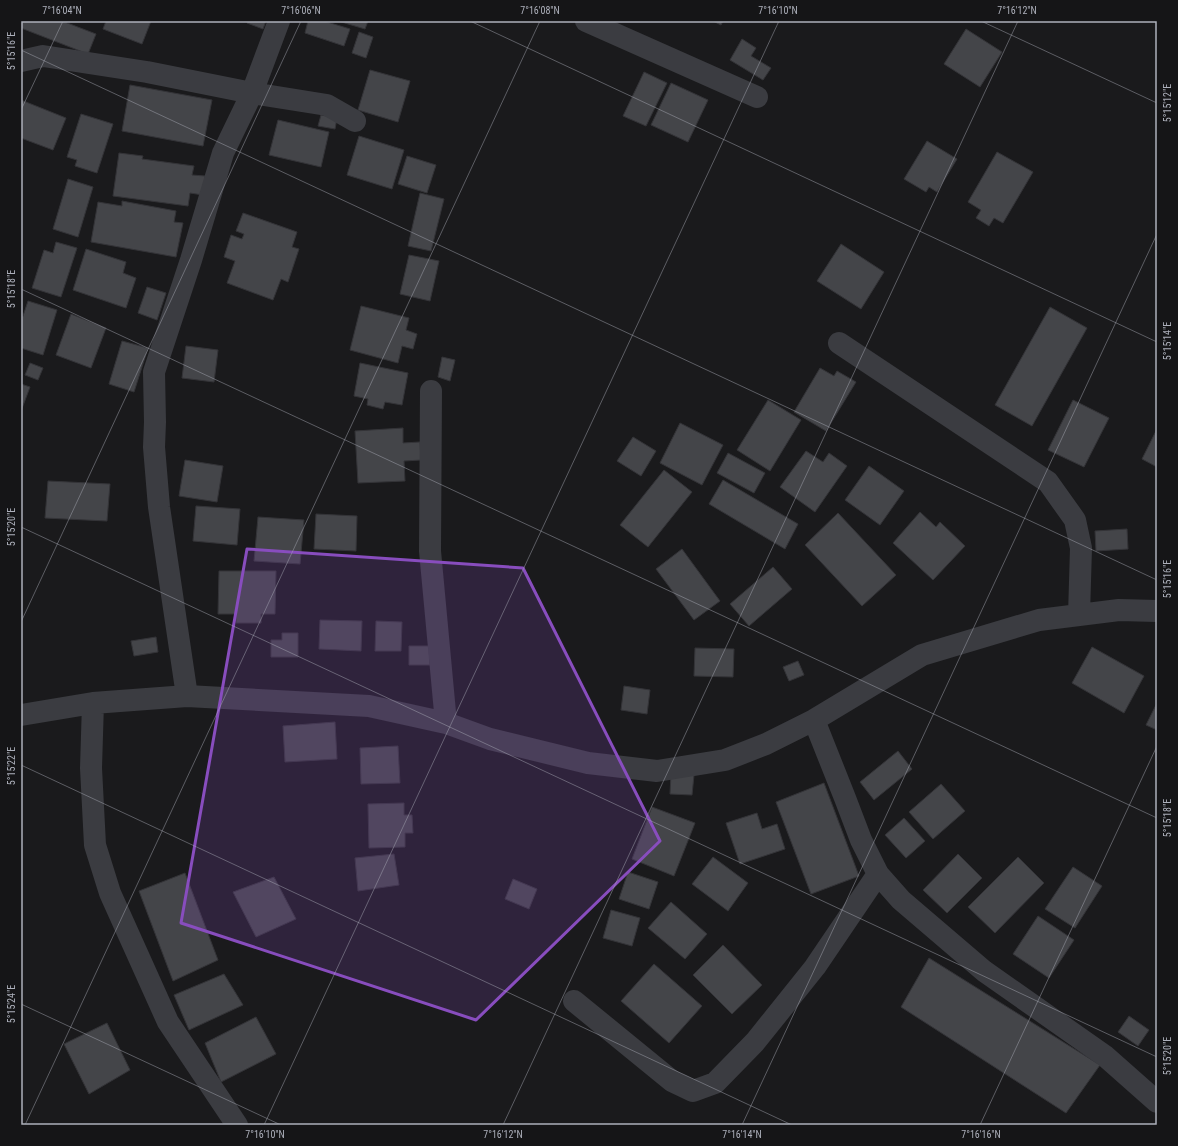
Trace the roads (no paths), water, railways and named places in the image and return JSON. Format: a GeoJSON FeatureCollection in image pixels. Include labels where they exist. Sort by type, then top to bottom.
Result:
{"type":"FeatureCollection","features":[{"type":"Feature","properties":{"kind":"street"},"geometry":{"type":"LineString","coordinates":[[187,696],[159,507],[154,447],[154,372],[191,260],[223,153],[252,93],[279,21]]}},
{"type":"Feature","properties":{"kind":"street"},"geometry":{"type":"LineString","coordinates":[[586,21],[757,97]]}},
{"type":"Feature","properties":{"kind":"street"},"geometry":{"type":"LineString","coordinates":[[21,61],[43,56],[147,72],[252,93],[327,105],[355,122]]}},
{"type":"Feature","properties":{"kind":"street"},"geometry":{"type":"LineString","coordinates":[[839,343],[1048,482],[1075,520],[1081,548],[1079,615]]}},
{"type":"Feature","properties":{"kind":"street"},"geometry":{"type":"LineString","coordinates":[[431,392],[430,551],[446,723]]}},
{"type":"Feature","properties":{"kind":"street"},"geometry":{"type":"LineString","coordinates":[[21,715],[93,703],[187,696],[369,706],[446,723],[490,739],[588,763],[657,771],[725,760],[766,744],[814,720],[922,655],[1039,620],[1119,610],[1157,611]]}},
{"type":"Feature","properties":{"kind":"street"},"geometry":{"type":"LineString","coordinates":[[93,703],[91,768],[95,845],[110,893],[168,1022],[237,1125]]}},
{"type":"Feature","properties":{"kind":"street"},"geometry":{"type":"LineString","coordinates":[[814,720],[846,798],[861,840],[878,874],[901,900],[984,971],[1105,1056],[1157,1102]]}},
{"type":"Feature","properties":{"kind":"street"},"geometry":{"type":"LineString","coordinates":[[574,1001],[672,1081],[693,1091],[715,1083],[756,1042],[814,967],[878,874]]}}]}
